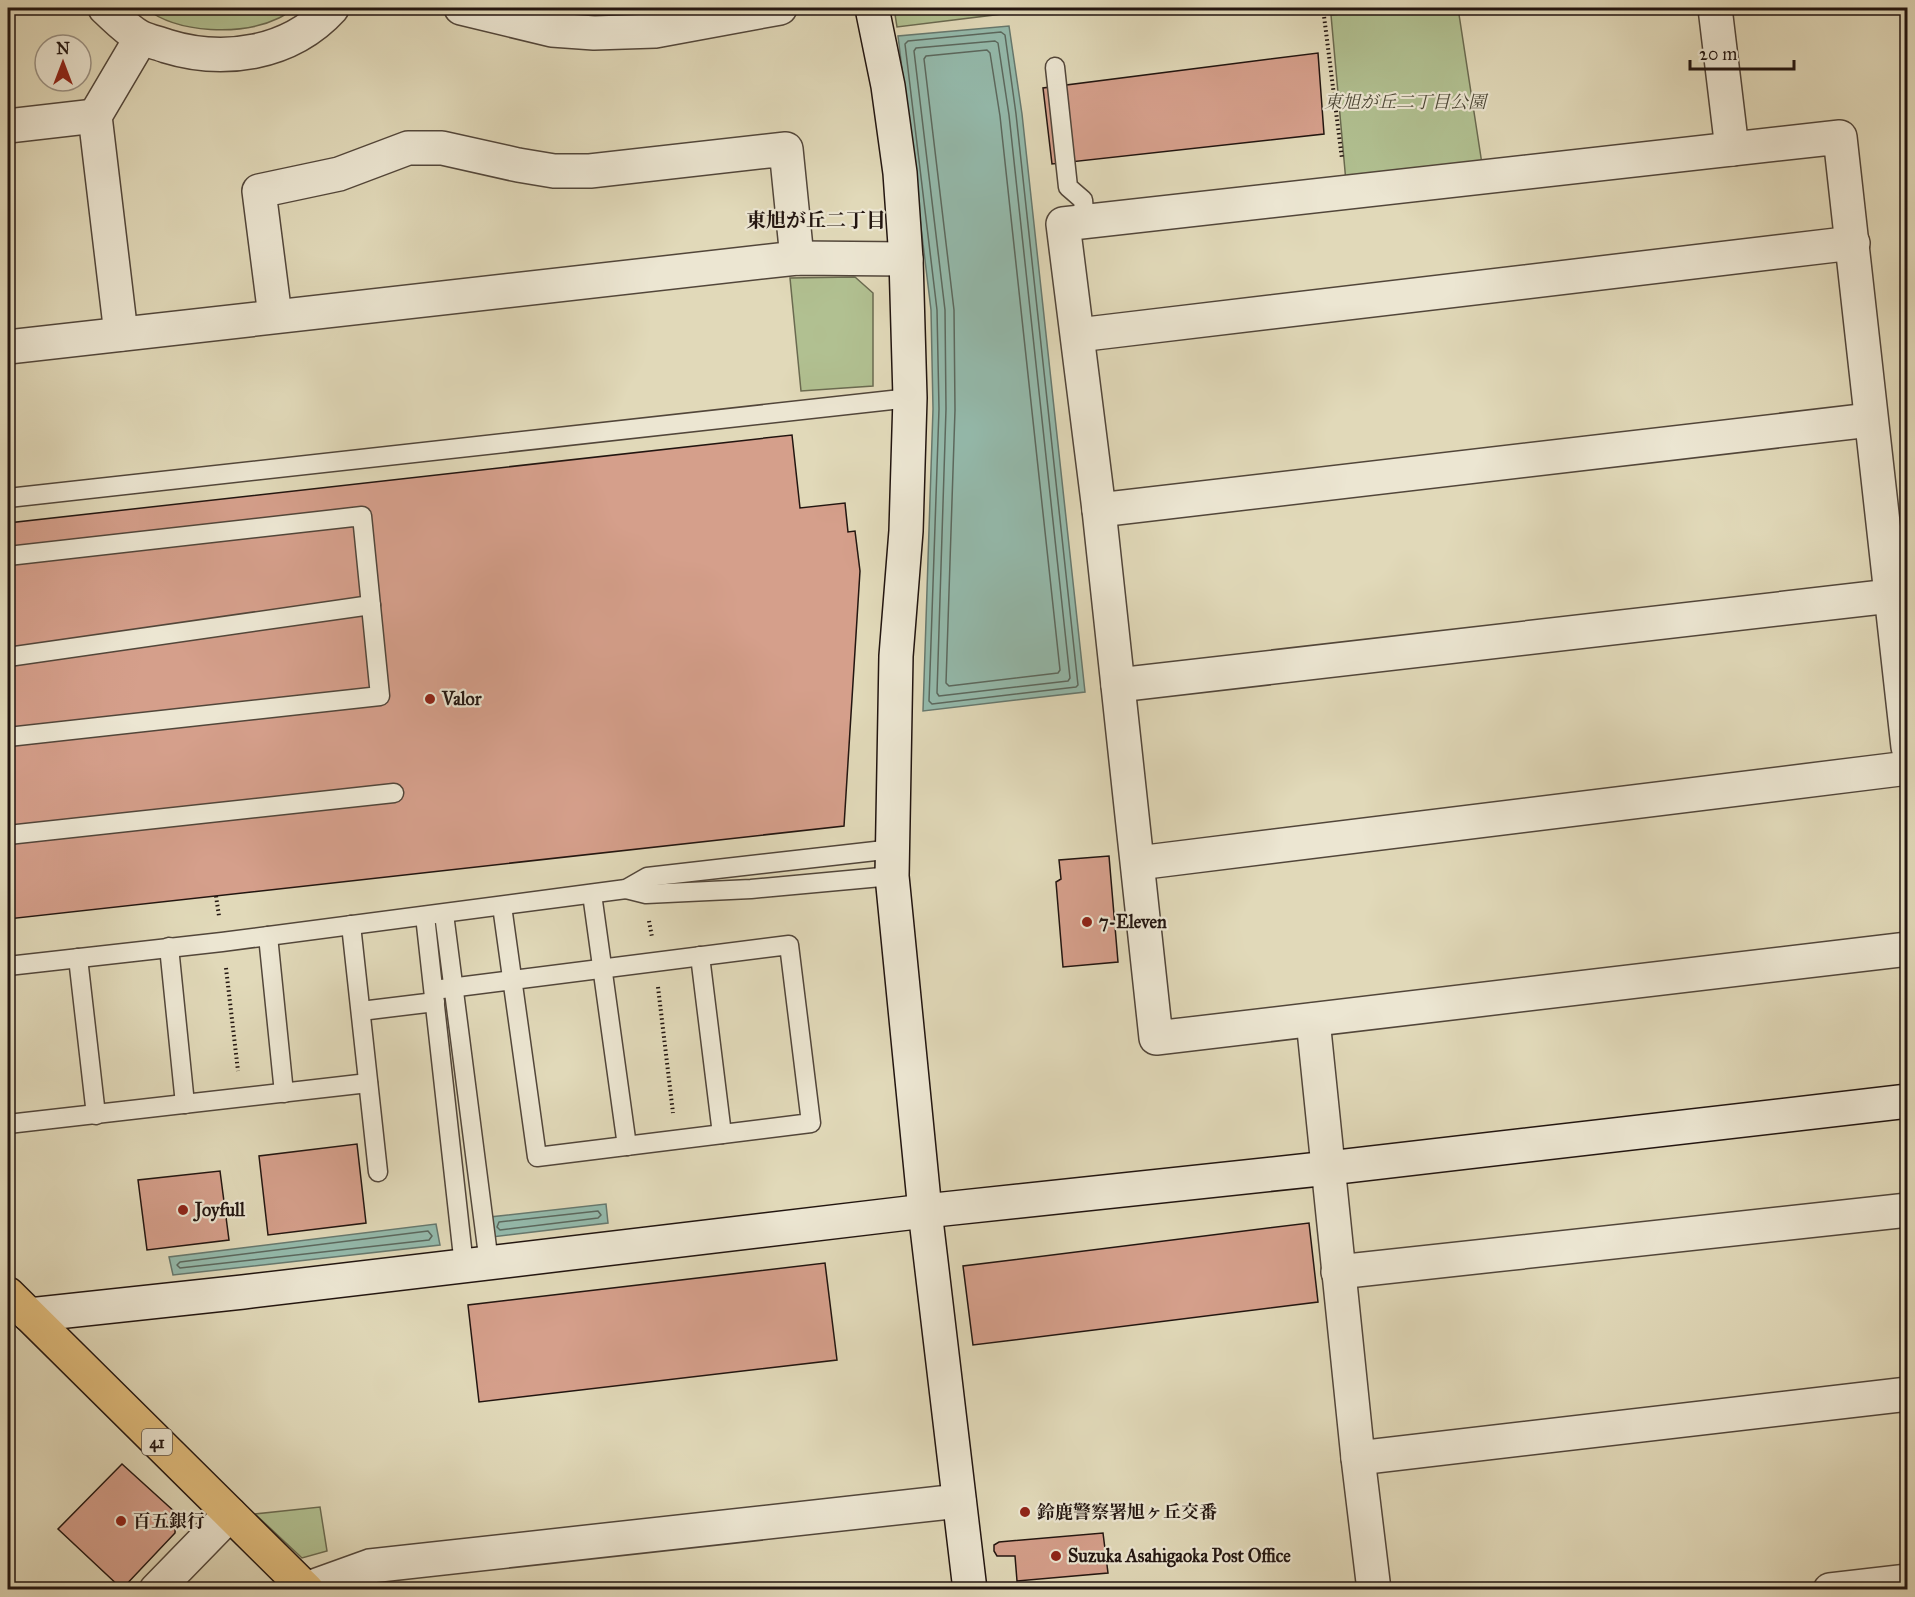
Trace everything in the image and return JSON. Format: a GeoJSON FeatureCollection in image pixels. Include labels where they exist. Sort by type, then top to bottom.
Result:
{"type":"FeatureCollection","features":[{"type":"Feature","properties":{"kind":"main road","name":"41"},"geometry":{"type":"LineString","coordinates":[[18,1304],[307,1589]]}},
{"type":"Feature","properties":{"kind":"street"},"geometry":{"type":"LineString","coordinates":[[105,8],[126,28],[141,38],[195,53],[220,55],[247,54],[267,49],[299,35],[332,8]]}},
{"type":"Feature","properties":{"kind":"street"},"geometry":{"type":"LineString","coordinates":[[461,8],[552,30],[594,33],[655,32],[780,8]]}},
{"type":"Feature","properties":{"kind":"street"},"geometry":{"type":"LineString","coordinates":[[873,8],[888,86],[900,173],[906,259],[910,398],[906,531],[896,656],[892,862],[925,1211],[969,1590]]}},
{"type":"Feature","properties":{"kind":"street"},"geometry":{"type":"LineString","coordinates":[[1715,8],[1732,149]]}},
{"type":"Feature","properties":{"kind":"street"},"geometry":{"type":"LineString","coordinates":[[121,334],[95,116],[141,38]]}},
{"type":"Feature","properties":{"kind":"street"},"geometry":{"type":"LineString","coordinates":[[8,126],[95,116]]}},
{"type":"Feature","properties":{"kind":"street"},"geometry":{"type":"LineString","coordinates":[[1908,747],[1899,595],[1870,420],[1840,137],[1063,224],[1099,510],[1156,1038],[1908,949]]}},
{"type":"Feature","properties":{"kind":"street"},"geometry":{"type":"LineString","coordinates":[[275,316],[259,191],[339,174],[408,148],[441,148],[554,171],[590,171],[786,149],[797,258]]}},
{"type":"Feature","properties":{"kind":"street"},"geometry":{"type":"LineString","coordinates":[[1078,335],[1853,243]]}},
{"type":"Feature","properties":{"kind":"street"},"geometry":{"type":"LineString","coordinates":[[8,347],[797,258],[906,259]]}},
{"type":"Feature","properties":{"kind":"street"},"geometry":{"type":"LineString","coordinates":[[1099,510],[1870,420]]}},
{"type":"Feature","properties":{"kind":"street"},"geometry":{"type":"LineString","coordinates":[[1118,685],[1899,595]]}},
{"type":"Feature","properties":{"kind":"street"},"geometry":{"type":"LineString","coordinates":[[1138,863],[1908,768]]}},
{"type":"Feature","properties":{"kind":"street"},"geometry":{"type":"LineString","coordinates":[[1312,1020],[1374,1590]]}},
{"type":"Feature","properties":{"kind":"street"},"geometry":{"type":"LineString","coordinates":[[18,1304],[477,1264],[925,1211],[1329,1168],[1908,1101]]}},
{"type":"Feature","properties":{"kind":"street"},"geometry":{"type":"LineString","coordinates":[[1338,1272],[1908,1210]]}},
{"type":"Feature","properties":{"kind":"street"},"geometry":{"type":"LineString","coordinates":[[1358,1458],[1908,1394]]}},
{"type":"Feature","properties":{"kind":"street"},"geometry":{"type":"LineString","coordinates":[[307,1589],[370,1566],[959,1501]]}},
{"type":"Feature","properties":{"kind":"street"},"geometry":{"type":"LineString","coordinates":[[156,1590],[230,1514]]}},
{"type":"Feature","properties":{"kind":"street"},"geometry":{"type":"LineString","coordinates":[[1830,1590],[1908,1581]]}},
{"type":"Feature","properties":{"kind":"lane"},"geometry":{"type":"LineString","coordinates":[[1055,67],[1068,188],[1083,200],[1085,222]]}},
{"type":"Feature","properties":{"kind":"lane"},"geometry":{"type":"LineString","coordinates":[[8,498],[910,398]]}},
{"type":"Feature","properties":{"kind":"lane"},"geometry":{"type":"LineString","coordinates":[[8,556],[362,516],[380,696],[8,737]]}},
{"type":"Feature","properties":{"kind":"lane"},"geometry":{"type":"LineString","coordinates":[[8,657],[371,604]]}},
{"type":"Feature","properties":{"kind":"lane"},"geometry":{"type":"LineString","coordinates":[[8,835],[394,794]]}},
{"type":"Feature","properties":{"kind":"lane"},"geometry":{"type":"LineString","coordinates":[[626,889],[646,894],[751,889],[892,862]]}},
{"type":"Feature","properties":{"kind":"lane"},"geometry":{"type":"LineString","coordinates":[[8,966],[222,942],[592,894],[626,889],[647,877],[892,862]]}},
{"type":"Feature","properties":{"kind":"lane"},"geometry":{"type":"LineString","coordinates":[[592,894],[627,1146]]}},
{"type":"Feature","properties":{"kind":"lane"},"geometry":{"type":"LineString","coordinates":[[361,1011],[435,996],[452,988],[512,980],[603,969],[700,956],[789,945],[811,1123],[537,1157],[512,980],[501,906]]}},
{"type":"Feature","properties":{"kind":"lane"},"geometry":{"type":"LineString","coordinates":[[444,914],[477,1264]]}},
{"type":"Feature","properties":{"kind":"lane"},"geometry":{"type":"LineString","coordinates":[[425,916],[435,996],[477,1264]]}},
{"type":"Feature","properties":{"kind":"lane"},"geometry":{"type":"LineString","coordinates":[[351,925],[378,1172]]}},
{"type":"Feature","properties":{"kind":"lane"},"geometry":{"type":"LineString","coordinates":[[268,936],[284,1093]]}},
{"type":"Feature","properties":{"kind":"lane"},"geometry":{"type":"LineString","coordinates":[[169,947],[185,1104]]}},
{"type":"Feature","properties":{"kind":"lane"},"geometry":{"type":"LineString","coordinates":[[700,956],[722,1134]]}},
{"type":"Feature","properties":{"kind":"lane"},"geometry":{"type":"LineString","coordinates":[[78,958],[96,1115]]}},
{"type":"Feature","properties":{"kind":"lane"},"geometry":{"type":"LineString","coordinates":[[8,1124],[368,1083]]}},
{"type":"Feature","properties":{"kind":"path"},"geometry":{"type":"LineString","coordinates":[[1323,8],[1345,193]]}},
{"type":"Feature","properties":{"kind":"path"},"geometry":{"type":"LineString","coordinates":[[216,896],[241,1098]]}},
{"type":"Feature","properties":{"kind":"green space"},"geometry":{"type":"Polygon","coordinates":[[[145,8],[294,8],[281,17],[264,24],[229,30],[210,30],[175,23],[145,8]]]}},
{"type":"Feature","properties":{"kind":"green space"},"geometry":{"type":"Polygon","coordinates":[[[894,8],[1001,8],[1002,14],[897,27],[894,8]]]}},
{"type":"Feature","properties":{"kind":"green space","name":"東旭が丘二丁目公園"},"geometry":{"type":"Polygon","coordinates":[[[1402,8],[1458,8],[1482,164],[1346,182],[1331,15],[1402,8]]]}},
{"type":"Feature","properties":{"kind":"green space"},"geometry":{"type":"Polygon","coordinates":[[[855,277],[873,293],[873,386],[801,391],[790,278],[855,277]]]}},
{"type":"Feature","properties":{"kind":"green space"},"geometry":{"type":"Polygon","coordinates":[[[320,1507],[327,1551],[302,1558],[255,1514],[320,1507]]]}},
{"type":"Feature","properties":{"kind":"water"},"geometry":{"type":"Polygon","coordinates":[[[1009,26],[1022,114],[1085,692],[923,711],[933,409],[931,310],[898,36],[1009,26]]]}},
{"type":"Feature","properties":{"kind":"water"},"geometry":{"type":"Polygon","coordinates":[[[606,1204],[608,1223],[492,1237],[490,1217],[606,1204]]]}},
{"type":"Feature","properties":{"kind":"water"},"geometry":{"type":"Polygon","coordinates":[[[436,1224],[440,1245],[173,1275],[169,1257],[436,1224]]]}},
{"type":"Feature","properties":{"kind":"building"},"geometry":{"type":"Polygon","coordinates":[[[1318,53],[1324,134],[1052,164],[1043,88],[1318,53]]]}},
{"type":"Feature","properties":{"kind":"building","name":"Valor"},"geometry":{"type":"Polygon","coordinates":[[[792,435],[800,508],[845,503],[848,532],[855,531],[860,571],[844,826],[8,919],[8,523],[792,435]]]}},
{"type":"Feature","properties":{"kind":"building","name":"7-Eleven"},"geometry":{"type":"Polygon","coordinates":[[[1109,856],[1118,962],[1063,967],[1056,882],[1061,879],[1059,860],[1109,856]]]}},
{"type":"Feature","properties":{"kind":"building"},"geometry":{"type":"Polygon","coordinates":[[[357,1144],[366,1223],[268,1235],[259,1156],[357,1144]]]}},
{"type":"Feature","properties":{"kind":"building","name":"Joyfull"},"geometry":{"type":"Polygon","coordinates":[[[220,1171],[229,1240],[147,1250],[138,1180],[220,1171]]]}},
{"type":"Feature","properties":{"kind":"building"},"geometry":{"type":"Polygon","coordinates":[[[1309,1223],[1318,1302],[973,1345],[963,1266],[1309,1223]]]}},
{"type":"Feature","properties":{"kind":"building"},"geometry":{"type":"Polygon","coordinates":[[[825,1263],[837,1360],[479,1402],[468,1305],[825,1263]]]}},
{"type":"Feature","properties":{"kind":"building","name":"百五銀行"},"geometry":{"type":"Polygon","coordinates":[[[122,1464],[176,1513],[175,1533],[122,1589],[58,1529],[122,1464]]]}},
{"type":"Feature","properties":{"kind":"building"},"geometry":{"type":"Polygon","coordinates":[[[1103,1533],[1108,1573],[1017,1581],[1015,1556],[997,1556],[994,1551],[994,1545],[999,1542],[1103,1533]]]}},
{"type":"Feature","properties":{"kind":"place","name":"Valor"},"geometry":{"type":"Point","coordinates":[430,699]}},
{"type":"Feature","properties":{"kind":"place","name":"7-Eleven"},"geometry":{"type":"Point","coordinates":[1087,922]}},
{"type":"Feature","properties":{"kind":"place","name":"Joyfull"},"geometry":{"type":"Point","coordinates":[183,1210]}},
{"type":"Feature","properties":{"kind":"place","name":"鈴鹿警察署旭ヶ丘交番"},"geometry":{"type":"Point","coordinates":[1025,1512]}},
{"type":"Feature","properties":{"kind":"place","name":"百五銀行"},"geometry":{"type":"Point","coordinates":[121,1521]}},
{"type":"Feature","properties":{"kind":"place","name":"Suzuka Asahigaoka Post Office"},"geometry":{"type":"Point","coordinates":[1056,1556]}},
{"type":"Feature","properties":{"kind":"district","name":"東旭が丘二丁目"},"geometry":{"type":"Point","coordinates":[816,220]}}]}
